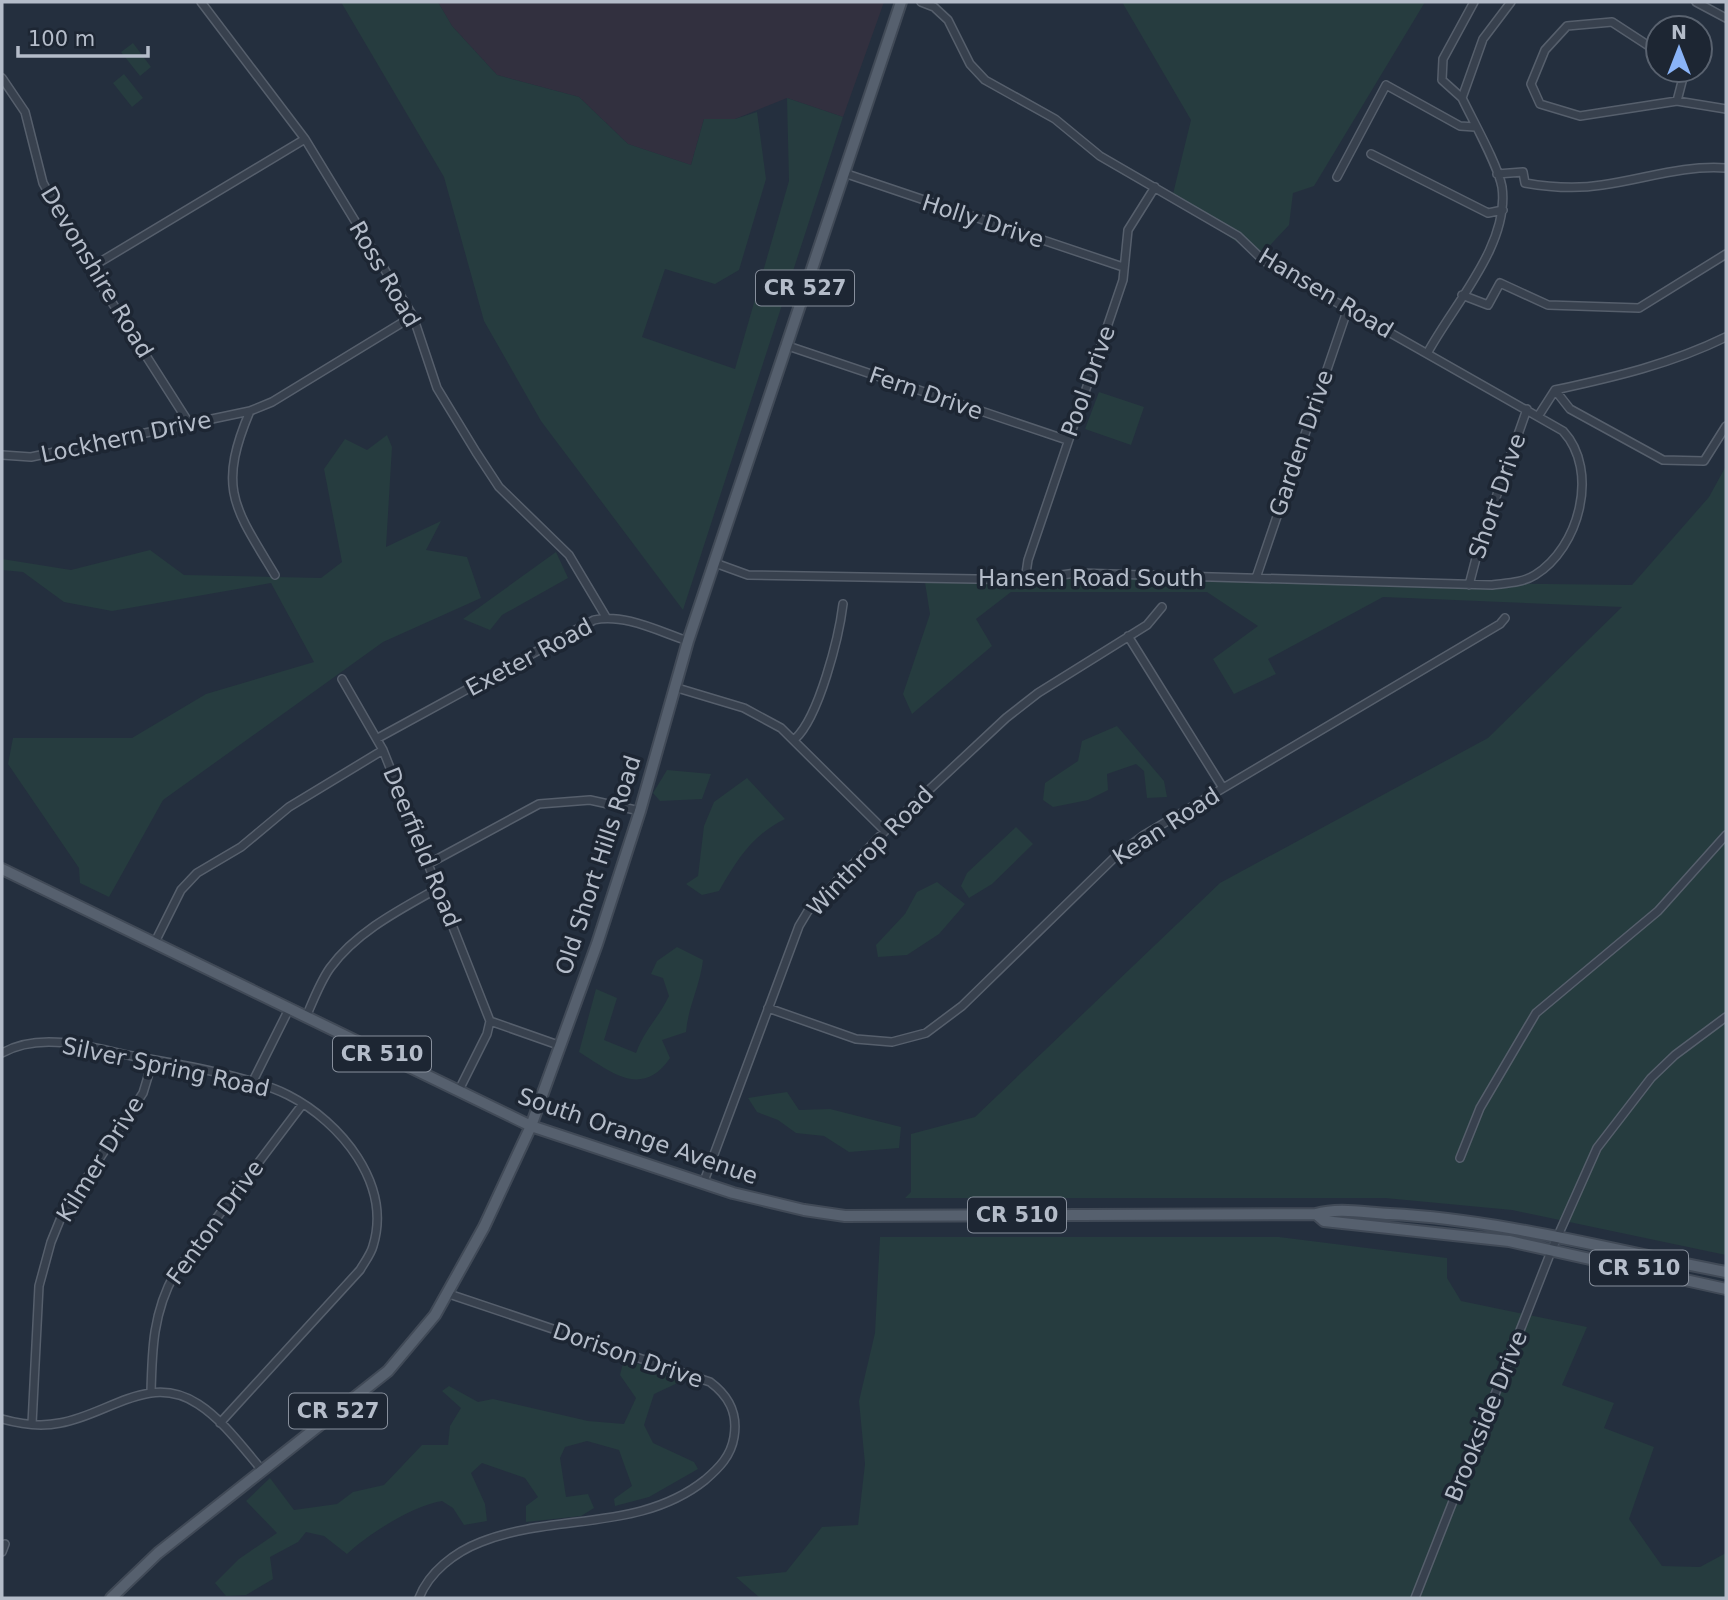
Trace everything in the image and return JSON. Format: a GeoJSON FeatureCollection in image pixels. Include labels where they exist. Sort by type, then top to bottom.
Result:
{"type":"FeatureCollection","features":[{"type":"Feature","properties":{"kind":"main road","name":"Old Short Hills Road"},"geometry":{"type":"LineString","coordinates":[[111,1598],[158,1553],[388,1371],[420,1336],[449,1294],[531,1126],[561,1046],[640,811],[688,642],[901,2]]}},
{"type":"Feature","properties":{"kind":"main road","name":"South Orange Avenue"},"geometry":{"type":"LineString","coordinates":[[2,869],[531,1126],[703,1184],[804,1210],[845,1216],[1316,1214],[1328,1210],[1407,1215],[1559,1235],[1726,1272]]}},
{"type":"Feature","properties":{"kind":"main road","name":"South Orange Avenue"},"geometry":{"type":"LineString","coordinates":[[1316,1214],[1324,1222],[1500,1239],[1726,1289]]}},
{"type":"Feature","properties":{"kind":"street","name":"Ross Road"},"geometry":{"type":"LineString","coordinates":[[201,2],[305,139],[413,316],[437,388],[466,437],[499,487],[569,555],[606,617]]}},
{"type":"Feature","properties":{"kind":"street","name":"Hansen Road"},"geometry":{"type":"LineString","coordinates":[[921,2],[934,7],[948,20],[970,64],[985,80],[1055,119],[1100,156],[1238,236],[1264,261],[1539,415],[1569,438],[1581,460],[1582,475],[1574,528],[1558,554],[1536,574],[1510,583],[1469,584]]}},
{"type":"Feature","properties":{"kind":"street"},"geometry":{"type":"LineString","coordinates":[[1427,352],[1494,243],[1503,211],[1502,184],[1462,98],[1442,80],[1443,59],[1474,2]]}},
{"type":"Feature","properties":{"kind":"street"},"geometry":{"type":"LineString","coordinates":[[1462,98],[1483,39],[1511,2]]}},
{"type":"Feature","properties":{"kind":"street"},"geometry":{"type":"LineString","coordinates":[[1696,2],[1726,18]]}},
{"type":"Feature","properties":{"kind":"street"},"geometry":{"type":"LineString","coordinates":[[1644,43],[1612,22],[1567,26],[1545,50],[1531,84],[1540,104],[1580,116],[1678,101],[1726,109]]}},
{"type":"Feature","properties":{"kind":"street","name":"Devonshire Road"},"geometry":{"type":"LineString","coordinates":[[2,78],[26,112],[43,183],[90,268],[189,423]]}},
{"type":"Feature","properties":{"kind":"street"},"geometry":{"type":"LineString","coordinates":[[1678,101],[1682,84]]}},
{"type":"Feature","properties":{"kind":"street"},"geometry":{"type":"LineString","coordinates":[[1337,177],[1386,85],[1460,126],[1475,127]]}},
{"type":"Feature","properties":{"kind":"street"},"geometry":{"type":"LineString","coordinates":[[90,268],[305,139]]}},
{"type":"Feature","properties":{"kind":"street"},"geometry":{"type":"LineString","coordinates":[[1371,154],[1488,213],[1503,211]]}},
{"type":"Feature","properties":{"kind":"street"},"geometry":{"type":"LineString","coordinates":[[1497,174],[1523,172],[1525,183],[1536,185],[1600,186],[1667,170],[1700,166],[1726,168]]}},
{"type":"Feature","properties":{"kind":"street","name":"Holly Drive"},"geometry":{"type":"LineString","coordinates":[[844,173],[1123,267]]}},
{"type":"Feature","properties":{"kind":"street","name":"Pool Drive"},"geometry":{"type":"LineString","coordinates":[[1025,580],[1028,560],[1067,440],[1123,280],[1128,230],[1155,187]]}},
{"type":"Feature","properties":{"kind":"street"},"geometry":{"type":"LineString","coordinates":[[1462,295],[1488,305],[1500,283],[1548,305],[1639,308],[1726,254]]}},
{"type":"Feature","properties":{"kind":"street","name":"Garden Drive"},"geometry":{"type":"LineString","coordinates":[[1255,578],[1348,308]]}},
{"type":"Feature","properties":{"kind":"street","name":"Lockhern Drive"},"geometry":{"type":"LineString","coordinates":[[2,455],[32,457],[250,411],[272,402],[413,316]]}},
{"type":"Feature","properties":{"kind":"street"},"geometry":{"type":"LineString","coordinates":[[1539,415],[1555,390],[1648,369],[1693,353],[1726,337]]}},
{"type":"Feature","properties":{"kind":"street","name":"Fern Drive"},"geometry":{"type":"LineString","coordinates":[[785,345],[1067,440]]}},
{"type":"Feature","properties":{"kind":"street"},"geometry":{"type":"LineString","coordinates":[[1555,390],[1570,409],[1663,460],[1704,461],[1726,426]]}},
{"type":"Feature","properties":{"kind":"street","name":"Short Drive"},"geometry":{"type":"LineString","coordinates":[[1469,584],[1480,543],[1527,409]]}},
{"type":"Feature","properties":{"kind":"street"},"geometry":{"type":"LineString","coordinates":[[250,411],[234,455],[230,479],[239,513],[275,575]]}},
{"type":"Feature","properties":{"kind":"street","name":"Hansen Road South"},"geometry":{"type":"LineString","coordinates":[[715,563],[748,575],[1025,580],[1076,573],[1469,584]]}},
{"type":"Feature","properties":{"kind":"street"},"geometry":{"type":"LineString","coordinates":[[795,739],[809,721],[839,629],[843,604]]}},
{"type":"Feature","properties":{"kind":"street","name":"Winthrop Road"},"geometry":{"type":"LineString","coordinates":[[703,1184],[799,926],[808,911],[885,831],[1006,718],[1038,693],[1147,625],[1162,607]]}},
{"type":"Feature","properties":{"kind":"street","name":"Exeter Road"},"geometry":{"type":"LineString","coordinates":[[378,738],[588,622],[606,617],[688,642]]}},
{"type":"Feature","properties":{"kind":"street","name":"Kean Road"},"geometry":{"type":"LineString","coordinates":[[768,1007],[856,1039],[892,1042],[926,1033],[962,1006],[1116,856],[1223,789],[1489,631],[1506,618]]}},
{"type":"Feature","properties":{"kind":"street"},"geometry":{"type":"LineString","coordinates":[[1128,636],[1223,789]]}},
{"type":"Feature","properties":{"kind":"street","name":"Deerfield Road"},"geometry":{"type":"LineString","coordinates":[[342,679],[378,738],[440,887],[490,1021]]}},
{"type":"Feature","properties":{"kind":"street"},"geometry":{"type":"LineString","coordinates":[[674,687],[755,712],[795,739],[885,831]]}},
{"type":"Feature","properties":{"kind":"street"},"geometry":{"type":"LineString","coordinates":[[154,943],[181,890],[197,873],[241,847],[289,807],[383,750]]}},
{"type":"Feature","properties":{"kind":"street"},"geometry":{"type":"LineString","coordinates":[[430,863],[539,804],[590,800],[640,811]]}},
{"type":"Feature","properties":{"kind":"street"},"geometry":{"type":"LineString","coordinates":[[1460,1158],[1480,1108],[1536,1013],[1658,911],[1726,835]]}},
{"type":"Feature","properties":{"kind":"street"},"geometry":{"type":"LineString","coordinates":[[306,1017],[328,971],[341,955],[396,912],[440,887]]}},
{"type":"Feature","properties":{"kind":"street"},"geometry":{"type":"LineString","coordinates":[[252,1083],[289,1009]]}},
{"type":"Feature","properties":{"kind":"street","name":"Brookside Drive"},"geometry":{"type":"LineString","coordinates":[[1415,1598],[1552,1249],[1597,1148],[1615,1121],[1675,1055],[1726,1017]]}},
{"type":"Feature","properties":{"kind":"street"},"geometry":{"type":"LineString","coordinates":[[459,1090],[487,1034],[490,1021],[561,1046]]}},
{"type":"Feature","properties":{"kind":"street","name":"Silver Spring Road"},"geometry":{"type":"LineString","coordinates":[[2,1053],[37,1041],[153,1060],[252,1083],[289,1095],[341,1135],[362,1163],[373,1191],[376,1223],[373,1247],[360,1270],[220,1423]]}},
{"type":"Feature","properties":{"kind":"street","name":"Kilmer Drive"},"geometry":{"type":"LineString","coordinates":[[32,1424],[39,1286],[51,1242],[62,1215],[143,1093],[153,1060]]}},
{"type":"Feature","properties":{"kind":"street","name":"Fenton Drive"},"geometry":{"type":"LineString","coordinates":[[150,1393],[152,1338],[165,1290],[302,1105]]}},
{"type":"Feature","properties":{"kind":"street","name":"Dorison Drive"},"geometry":{"type":"LineString","coordinates":[[419,1598],[433,1574],[443,1564],[480,1542],[527,1530],[617,1518],[663,1505],[692,1490],[724,1461],[735,1435],[731,1403],[710,1382],[449,1294]]}},
{"type":"Feature","properties":{"kind":"street"},"geometry":{"type":"LineString","coordinates":[[2,1419],[32,1424],[62,1423],[130,1396],[150,1393],[178,1394],[198,1404],[220,1423],[262,1470]]}},
{"type":"Feature","properties":{"kind":"shaded area"},"geometry":{"type":"Polygon","coordinates":[[[438,2],[884,2],[843,117],[787,98],[735,119],[704,119],[691,165],[628,144],[579,97],[497,75],[452,26],[438,2]]]}},
{"type":"Feature","properties":{"kind":"green space"},"geometry":{"type":"Polygon","coordinates":[[[341,2],[438,2],[452,26],[497,75],[579,97],[628,144],[691,165],[704,119],[735,119],[757,112],[766,179],[739,270],[715,284],[665,269],[642,337],[735,369],[789,181],[787,98],[843,117],[683,610],[541,421],[484,321],[444,177],[341,2]]]}},
{"type":"Feature","properties":{"kind":"green space"},"geometry":{"type":"Polygon","coordinates":[[[1122,2],[1425,2],[1314,186],[1293,193],[1289,225],[1259,257],[1172,198],[1191,120],[1122,2]]]}},
{"type":"Feature","properties":{"kind":"green space"},"geometry":{"type":"Polygon","coordinates":[[[133,43],[151,67],[140,76],[121,52],[133,43]]]}},
{"type":"Feature","properties":{"kind":"green space"},"geometry":{"type":"Polygon","coordinates":[[[124,74],[143,98],[132,107],[113,83],[124,74]]]}},
{"type":"Feature","properties":{"kind":"green space"},"geometry":{"type":"Polygon","coordinates":[[[1099,392],[1144,407],[1131,445],[1085,429],[1099,392]]]}},
{"type":"Feature","properties":{"kind":"green space"},"geometry":{"type":"Polygon","coordinates":[[[387,435],[392,447],[386,547],[441,521],[426,550],[467,557],[481,598],[383,642],[163,800],[109,897],[80,883],[79,868],[8,764],[13,738],[132,738],[206,694],[314,662],[271,583],[112,611],[64,602],[23,572],[2,570],[2,559],[71,570],[150,550],[184,575],[321,578],[342,562],[324,469],[345,439],[367,450],[387,435]]]}},
{"type":"Feature","properties":{"kind":"green space"},"geometry":{"type":"Polygon","coordinates":[[[1726,466],[1726,1255],[1512,1210],[1385,1198],[905,1198],[911,1192],[911,1134],[975,1117],[1220,883],[1488,738],[1622,607],[1383,597],[1268,659],[1276,674],[1234,694],[1213,659],[1258,626],[1207,592],[1011,592],[976,619],[992,646],[912,714],[903,694],[930,614],[924,576],[1632,585],[1709,497],[1726,466]]]}},
{"type":"Feature","properties":{"kind":"green space"},"geometry":{"type":"Polygon","coordinates":[[[556,552],[568,578],[502,615],[490,630],[463,619],[556,552]]]}},
{"type":"Feature","properties":{"kind":"green space"},"geometry":{"type":"Polygon","coordinates":[[[1117,726],[1164,781],[1167,797],[1147,798],[1144,771],[1136,764],[1107,774],[1108,790],[1088,800],[1053,807],[1043,800],[1045,783],[1078,761],[1082,741],[1117,726]]]}},
{"type":"Feature","properties":{"kind":"green space"},"geometry":{"type":"Polygon","coordinates":[[[667,770],[711,774],[702,799],[660,801],[653,793],[667,770]]]}},
{"type":"Feature","properties":{"kind":"green space"},"geometry":{"type":"Polygon","coordinates":[[[747,778],[785,819],[754,841],[719,891],[702,895],[686,884],[698,876],[704,826],[714,802],[747,778]]]}},
{"type":"Feature","properties":{"kind":"green space"},"geometry":{"type":"Polygon","coordinates":[[[1016,827],[1033,844],[992,884],[969,898],[961,886],[967,873],[1016,827]]]}},
{"type":"Feature","properties":{"kind":"green space"},"geometry":{"type":"Polygon","coordinates":[[[937,882],[965,904],[939,934],[907,955],[878,957],[876,945],[905,914],[917,892],[937,882]]]}},
{"type":"Feature","properties":{"kind":"green space"},"geometry":{"type":"Polygon","coordinates":[[[677,947],[703,960],[686,1032],[662,1040],[670,1058],[659,1070],[648,1077],[626,1078],[579,1052],[596,989],[617,998],[604,1040],[636,1053],[669,996],[663,978],[651,974],[657,961],[677,947]]]}},
{"type":"Feature","properties":{"kind":"green space"},"geometry":{"type":"Polygon","coordinates":[[[787,1092],[799,1110],[830,1109],[901,1127],[899,1148],[849,1152],[824,1136],[796,1133],[778,1120],[757,1112],[748,1098],[787,1092]]]}},
{"type":"Feature","properties":{"kind":"green space"},"geometry":{"type":"Polygon","coordinates":[[[880,1237],[1279,1237],[1447,1258],[1447,1278],[1461,1301],[1587,1327],[1562,1385],[1614,1403],[1604,1428],[1654,1447],[1629,1519],[1662,1566],[1700,1567],[1726,1553],[1726,1598],[760,1598],[736,1577],[786,1572],[822,1527],[858,1525],[865,1464],[859,1401],[875,1333],[880,1237]]]}},
{"type":"Feature","properties":{"kind":"green space"},"geometry":{"type":"Polygon","coordinates":[[[624,1359],[684,1380],[654,1394],[644,1425],[653,1443],[694,1462],[698,1469],[649,1497],[615,1506],[614,1499],[632,1486],[619,1450],[587,1441],[565,1447],[560,1458],[566,1497],[588,1494],[594,1508],[581,1516],[526,1522],[526,1506],[538,1497],[525,1478],[482,1463],[471,1473],[485,1504],[487,1521],[464,1525],[453,1508],[442,1501],[418,1508],[392,1522],[347,1554],[324,1536],[306,1532],[298,1542],[270,1557],[273,1579],[246,1595],[226,1596],[215,1583],[239,1559],[277,1533],[246,1501],[270,1478],[294,1510],[337,1504],[353,1492],[384,1485],[422,1445],[448,1445],[450,1426],[461,1408],[442,1391],[449,1386],[478,1402],[493,1399],[588,1421],[624,1424],[636,1398],[620,1375],[624,1359]]]}}]}
